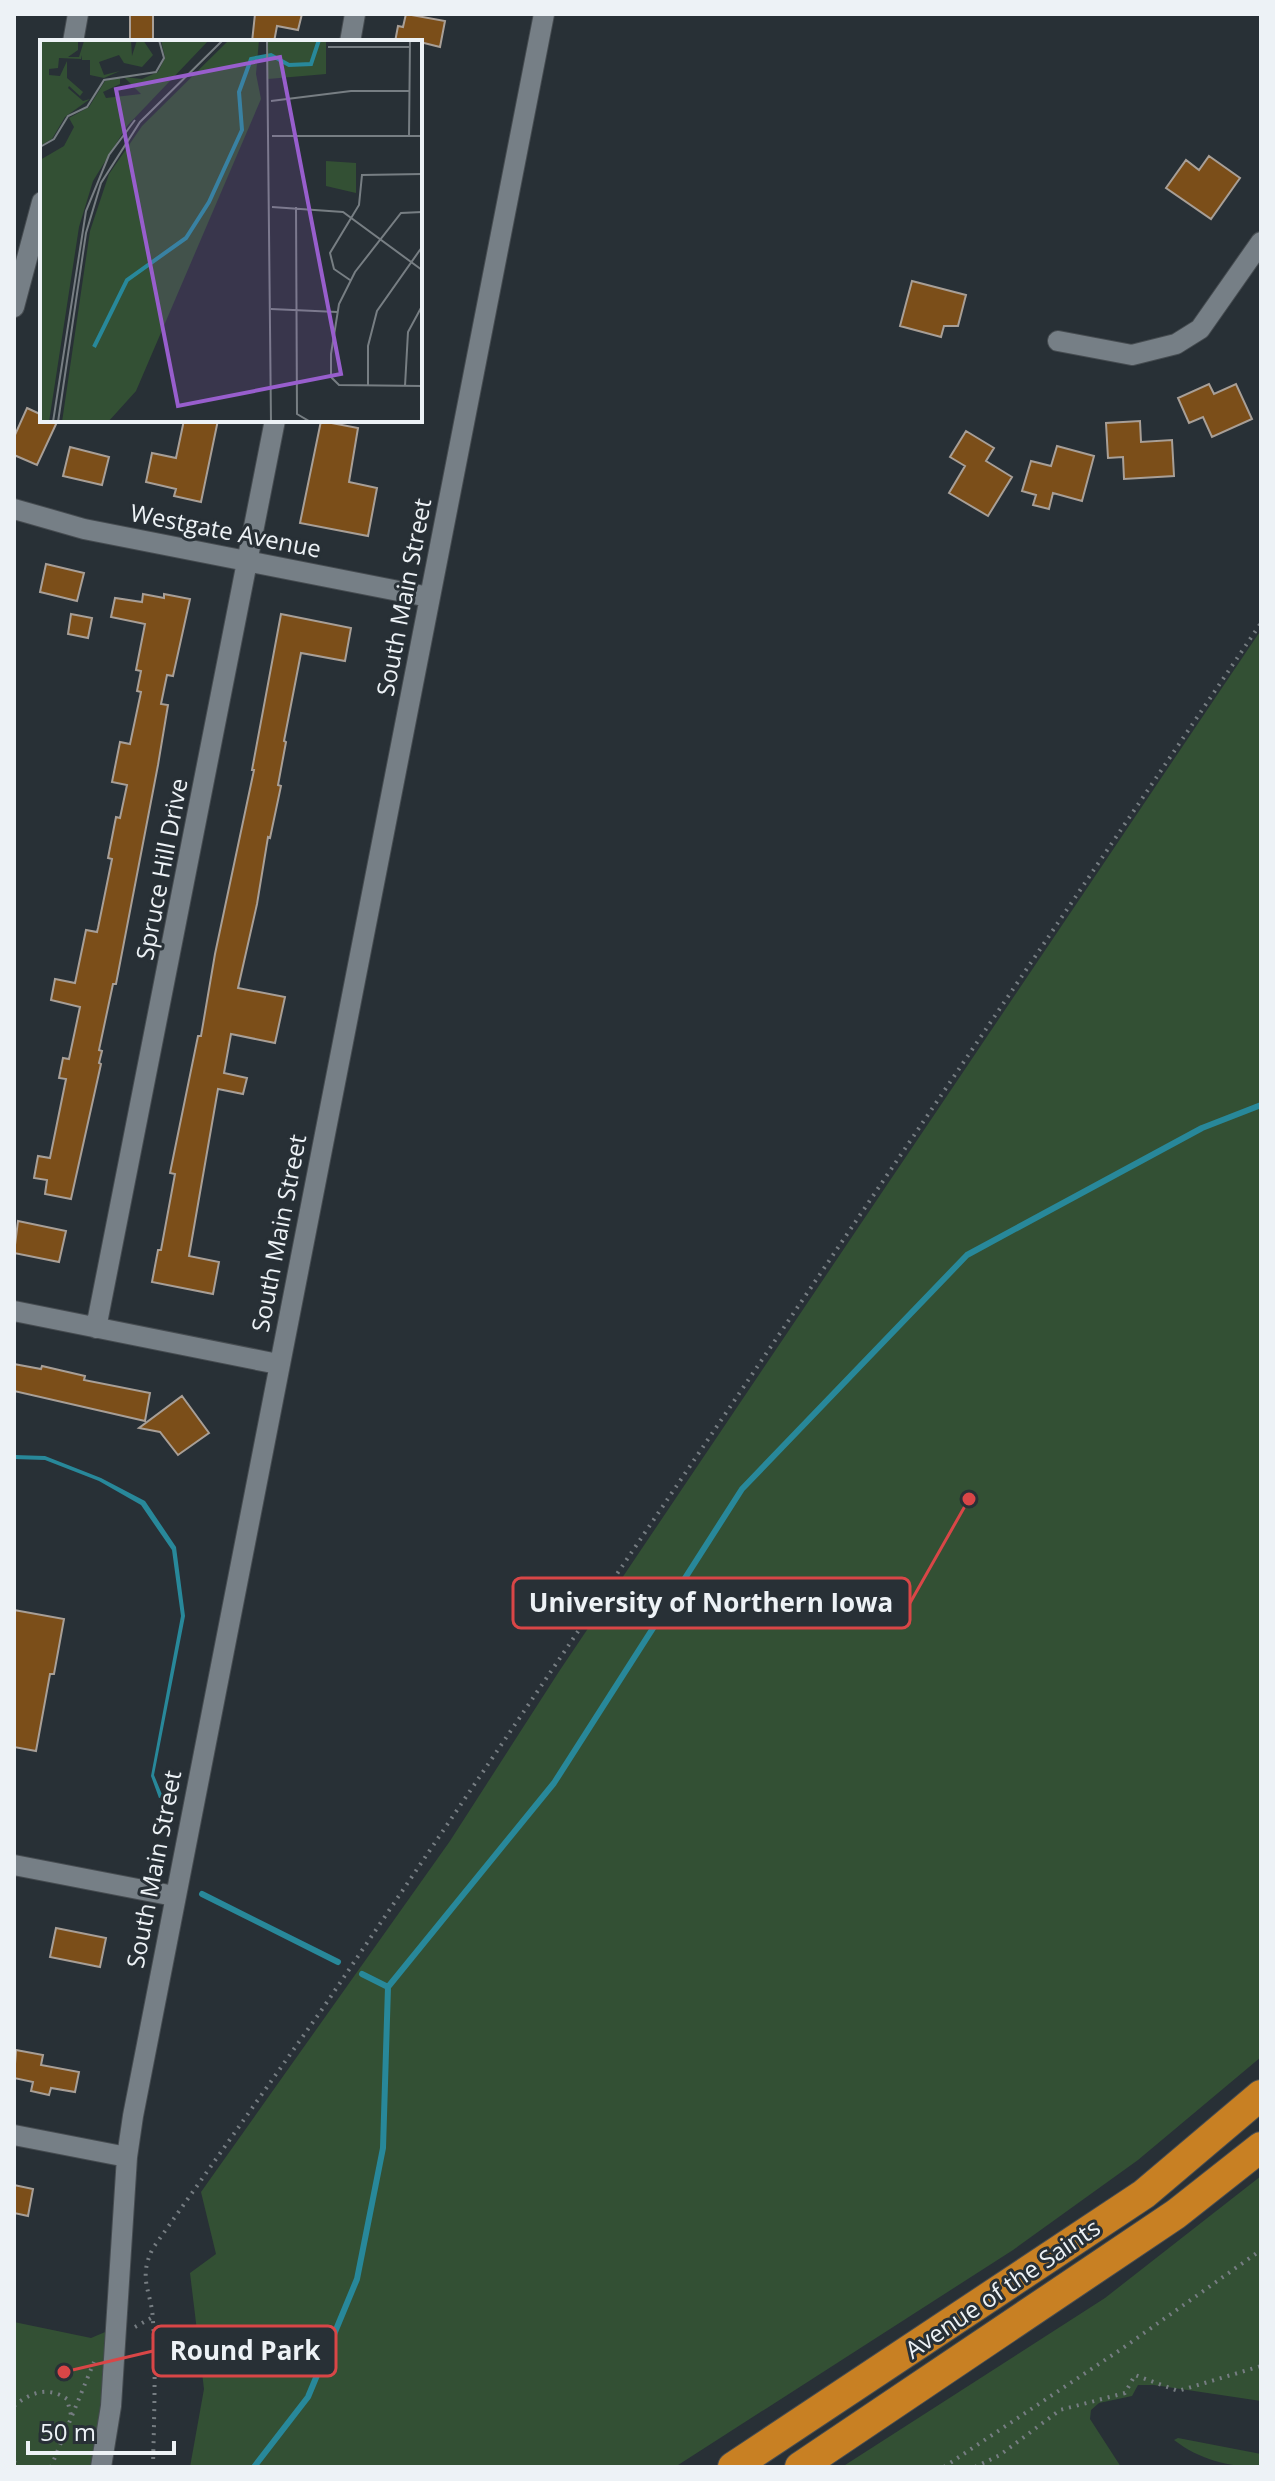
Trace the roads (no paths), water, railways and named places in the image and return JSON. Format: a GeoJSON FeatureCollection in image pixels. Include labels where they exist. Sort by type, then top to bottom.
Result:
{"type":"FeatureCollection","features":[{"type":"Feature","properties":{"kind":"highway","name":"Avenue of the Saints"},"geometry":{"type":"LineString","coordinates":[[733,2467],[1144,2194],[1261,2095]]}},
{"type":"Feature","properties":{"kind":"highway","name":"Avenue of the Saints"},"geometry":{"type":"LineString","coordinates":[[800,2467],[1176,2214],[1261,2147]]}},
{"type":"Feature","properties":{"kind":"street"},"geometry":{"type":"LineString","coordinates":[[73,40],[78,14]]}},
{"type":"Feature","properties":{"kind":"street"},"geometry":{"type":"LineString","coordinates":[[350,40],[355,14]]}},
{"type":"Feature","properties":{"kind":"street","name":"South Main Street"},"geometry":{"type":"LineString","coordinates":[[101,2467],[111,2406],[127,2157],[174,1896],[544,14]]}},
{"type":"Feature","properties":{"kind":"street"},"geometry":{"type":"LineString","coordinates":[[14,307],[40,210]]}},
{"type":"Feature","properties":{"kind":"street"},"geometry":{"type":"LineString","coordinates":[[1058,341],[1132,355],[1176,344],[1200,329],[1261,242]]}},
{"type":"Feature","properties":{"kind":"street","name":"Spruce Hill Drive"},"geometry":{"type":"LineString","coordinates":[[96,1328],[275,422]]}},
{"type":"Feature","properties":{"kind":"street","name":"Westgate Avenue"},"geometry":{"type":"LineString","coordinates":[[14,509],[84,529],[429,597]]}},
{"type":"Feature","properties":{"kind":"street"},"geometry":{"type":"LineString","coordinates":[[14,1311],[278,1364]]}},
{"type":"Feature","properties":{"kind":"street"},"geometry":{"type":"LineString","coordinates":[[14,1865],[174,1896]]}},
{"type":"Feature","properties":{"kind":"street"},"geometry":{"type":"LineString","coordinates":[[14,2135],[127,2157]]}},
{"type":"Feature","properties":{"kind":"water"},"geometry":{"type":"Polygon","coordinates":[[[14,1455],[45,1456],[101,1478],[145,1501],[176,1547],[185,1616],[154,1775],[163,1797],[159,1798],[151,1776],[181,1616],[172,1550],[141,1505],[99,1481],[45,1460],[14,1459],[14,1455]]]}},
{"type":"Feature","properties":{"kind":"waterway"},"geometry":{"type":"LineString","coordinates":[[254,2467],[308,2397],[357,2279],[383,2148],[388,1987],[554,1783],[742,1489],[967,1255],[1202,1128],[1261,1105]]}},
{"type":"Feature","properties":{"kind":"waterway"},"geometry":{"type":"LineString","coordinates":[[202,1894],[338,1962]]}},
{"type":"Feature","properties":{"kind":"waterway"},"geometry":{"type":"LineString","coordinates":[[362,1974],[388,1987]]}},
{"type":"Feature","properties":{"kind":"place","name":"University of Northern Iowa"},"geometry":{"type":"Point","coordinates":[969,1499]}},
{"type":"Feature","properties":{"kind":"place","name":"Round Park"},"geometry":{"type":"Point","coordinates":[64,2372]}}]}
